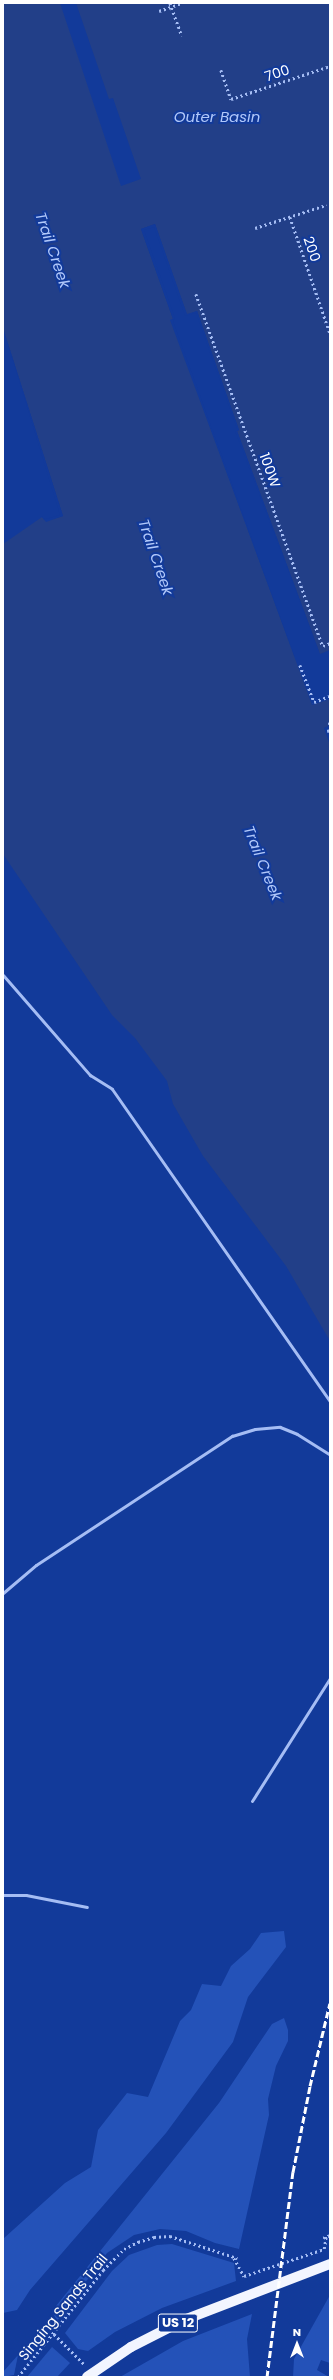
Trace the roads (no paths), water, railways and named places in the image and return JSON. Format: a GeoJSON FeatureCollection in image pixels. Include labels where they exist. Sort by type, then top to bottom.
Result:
{"type":"FeatureCollection","features":[{"type":"Feature","properties":{"kind":"main road","name":"US 12"},"geometry":{"type":"LineString","coordinates":[[89,2375],[131,2347],[184,2320],[330,2264]]}},
{"type":"Feature","properties":{"kind":"lane"},"geometry":{"type":"LineString","coordinates":[[3,975],[90,1075],[112,1089],[330,1402]]}},
{"type":"Feature","properties":{"kind":"lane"},"geometry":{"type":"LineString","coordinates":[[3,1593],[36,1565],[232,1436],[256,1429],[280,1428],[297,1434],[330,1455]]}},
{"type":"Feature","properties":{"kind":"lane"},"geometry":{"type":"LineString","coordinates":[[252,1800],[330,1678]]}},
{"type":"Feature","properties":{"kind":"lane"},"geometry":{"type":"LineString","coordinates":[[3,1895],[26,1895],[87,1907]]}},
{"type":"Feature","properties":{"kind":"water"},"geometry":{"type":"Polygon","coordinates":[[[3,3],[330,3],[330,650],[320,654],[237,431],[239,430],[197,311],[187,315],[155,224],[141,229],[173,319],[171,320],[312,705],[330,699],[330,725],[324,728],[330,745],[330,1341],[286,1266],[203,1156],[173,1104],[167,1081],[135,1038],[112,1015],[3,854],[3,544],[42,517],[46,521],[63,516],[3,328],[3,3]]]}},
{"type":"Feature","properties":{"kind":"railway"},"geometry":{"type":"LineString","coordinates":[[267,2377],[293,2172],[310,2086],[330,2003]]}},
{"type":"Feature","properties":{"kind":"water label","name":"Outer Basin"},"geometry":{"type":"Point","coordinates":[217,117]}},
{"type":"Feature","properties":{"kind":"water label","name":"Trail Creek"},"geometry":{"type":"Point","coordinates":[53,250]}},
{"type":"Feature","properties":{"kind":"water label","name":"Trail Creek"},"geometry":{"type":"Point","coordinates":[156,557]}},
{"type":"Feature","properties":{"kind":"water label","name":"Trail Creek"},"geometry":{"type":"Point","coordinates":[263,863]}}]}
